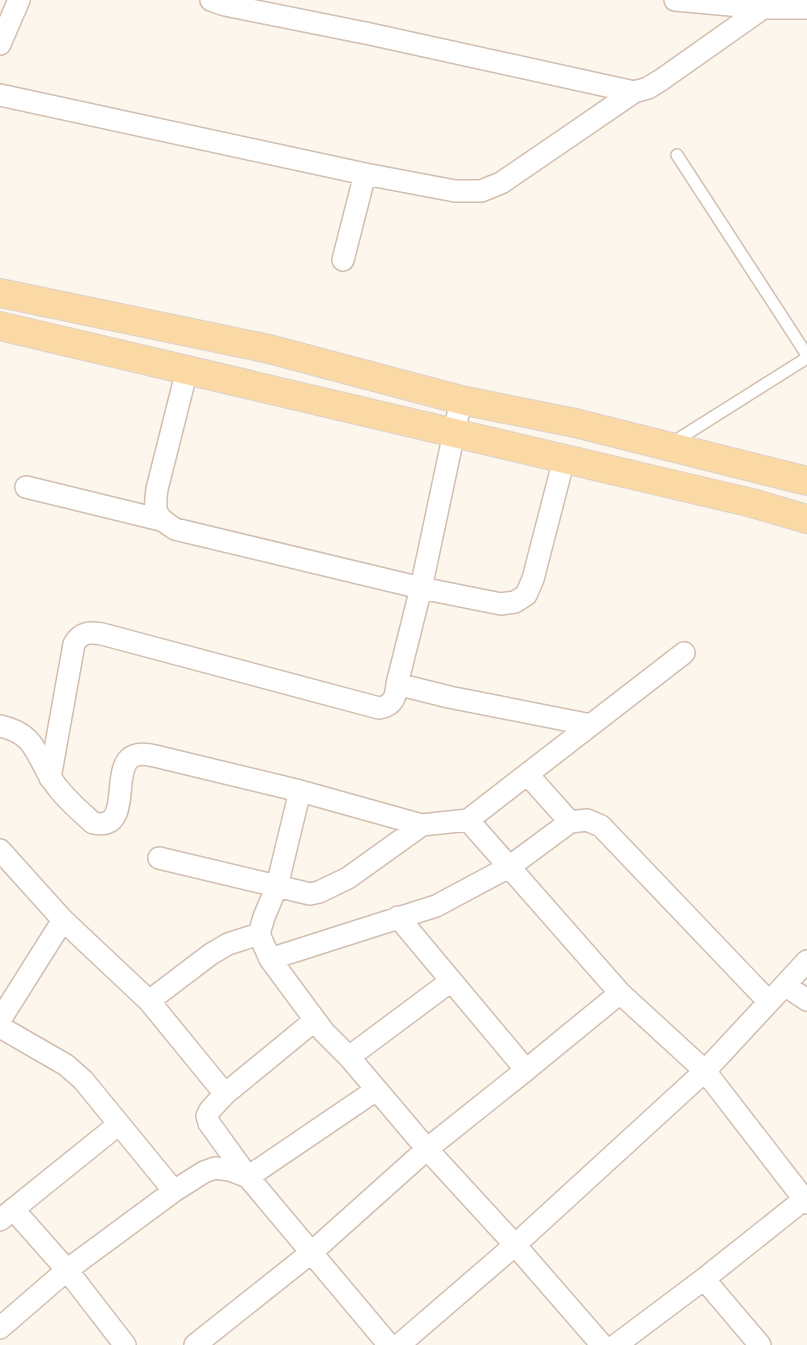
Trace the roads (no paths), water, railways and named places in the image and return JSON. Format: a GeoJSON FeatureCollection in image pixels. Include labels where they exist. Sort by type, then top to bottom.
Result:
{"type":"FeatureCollection","features":[{"type":"Feature","properties":{"kind":"main road"},"geometry":{"type":"LineString","coordinates":[[0,293],[269,349],[461,400],[575,423],[807,481]]}},
{"type":"Feature","properties":{"kind":"main road"},"geometry":{"type":"LineString","coordinates":[[0,326],[752,503],[807,520]]}},
{"type":"Feature","properties":{"kind":"main road"},"geometry":{"type":"LineString","coordinates":[[688,488],[699,454]]}},
{"type":"Feature","properties":{"kind":"street"},"geometry":{"type":"LineString","coordinates":[[0,44],[19,0]]}},
{"type":"Feature","properties":{"kind":"street"},"geometry":{"type":"LineString","coordinates":[[211,0],[224,5],[370,34],[634,92]]}},
{"type":"Feature","properties":{"kind":"street"},"geometry":{"type":"LineString","coordinates":[[675,0],[763,8],[807,8]]}},
{"type":"Feature","properties":{"kind":"street"},"geometry":{"type":"LineString","coordinates":[[0,95],[365,174],[455,191],[481,191],[501,182],[634,92],[648,88],[661,80],[763,8]]}},
{"type":"Feature","properties":{"kind":"street"},"geometry":{"type":"LineString","coordinates":[[344,260],[365,174]]}},
{"type":"Feature","properties":{"kind":"street"},"geometry":{"type":"LineString","coordinates":[[161,520],[155,507],[157,489],[186,370]]}},
{"type":"Feature","properties":{"kind":"street"},"geometry":{"type":"LineString","coordinates":[[50,778],[74,644],[83,633],[102,634],[379,708],[387,707],[396,695],[461,400]]}},
{"type":"Feature","properties":{"kind":"street"},"geometry":{"type":"LineString","coordinates":[[26,487],[161,520],[175,529],[421,588],[501,604],[515,602],[526,594],[533,579],[564,458]]}},
{"type":"Feature","properties":{"kind":"street"},"geometry":{"type":"LineString","coordinates":[[0,726],[15,730],[31,742],[50,778],[66,798],[94,823],[101,825],[109,823],[115,817],[124,768],[129,759],[136,755],[144,754],[300,791],[422,825],[468,820],[684,653]]}},
{"type":"Feature","properties":{"kind":"street"},"geometry":{"type":"LineString","coordinates":[[397,684],[449,697],[592,725]]}},
{"type":"Feature","properties":{"kind":"street"},"geometry":{"type":"LineString","coordinates":[[528,775],[570,822]]}},
{"type":"Feature","properties":{"kind":"street"},"geometry":{"type":"LineString","coordinates":[[300,791],[277,886],[259,934],[270,959],[314,1021],[349,1057],[427,1149],[515,1245],[602,1345]]}},
{"type":"Feature","properties":{"kind":"street"},"geometry":{"type":"LineString","coordinates":[[468,820],[620,993],[705,1071],[806,1200],[616,1345]]}},
{"type":"Feature","properties":{"kind":"street"},"geometry":{"type":"LineString","coordinates":[[270,959],[436,906],[509,868],[570,822],[587,820],[601,826],[768,1002]]}},
{"type":"Feature","properties":{"kind":"street"},"geometry":{"type":"LineString","coordinates":[[159,858],[310,894],[319,892],[348,878],[422,825]]}},
{"type":"Feature","properties":{"kind":"street"},"geometry":{"type":"LineString","coordinates":[[0,850],[63,920],[148,1001],[225,1094]]}},
{"type":"Feature","properties":{"kind":"street"},"geometry":{"type":"LineString","coordinates":[[398,918],[526,1070]]}},
{"type":"Feature","properties":{"kind":"street"},"geometry":{"type":"LineString","coordinates":[[0,1020],[63,920]]}},
{"type":"Feature","properties":{"kind":"street"},"geometry":{"type":"LineString","coordinates":[[148,1001],[211,954],[228,944],[259,934]]}},
{"type":"Feature","properties":{"kind":"street"},"geometry":{"type":"LineString","coordinates":[[399,1345],[515,1245],[705,1071],[768,1002],[786,986],[807,961]]}},
{"type":"Feature","properties":{"kind":"street"},"geometry":{"type":"LineString","coordinates":[[349,1057],[451,981]]}},
{"type":"Feature","properties":{"kind":"street"},"geometry":{"type":"LineString","coordinates":[[786,986],[807,1000]]}},
{"type":"Feature","properties":{"kind":"street"},"geometry":{"type":"LineString","coordinates":[[195,1345],[312,1252],[427,1149],[620,993]]}},
{"type":"Feature","properties":{"kind":"street"},"geometry":{"type":"LineString","coordinates":[[314,1021],[225,1094],[207,1116],[209,1123],[248,1177],[389,1345]]}},
{"type":"Feature","properties":{"kind":"street"},"geometry":{"type":"LineString","coordinates":[[0,1027],[66,1065],[83,1080],[174,1191]]}},
{"type":"Feature","properties":{"kind":"street"},"geometry":{"type":"LineString","coordinates":[[248,1177],[376,1090]]}},
{"type":"Feature","properties":{"kind":"street"},"geometry":{"type":"LineString","coordinates":[[119,1124],[6,1215],[67,1270],[125,1345]]}},
{"type":"Feature","properties":{"kind":"street"},"geometry":{"type":"LineString","coordinates":[[0,1328],[67,1270],[174,1191],[204,1172],[214,1168],[230,1170],[248,1177]]}},
{"type":"Feature","properties":{"kind":"street"},"geometry":{"type":"LineString","coordinates":[[704,1279],[760,1345]]}},
{"type":"Feature","properties":{"kind":"lane"},"geometry":{"type":"LineString","coordinates":[[668,445],[807,356],[677,155]]}}]}
